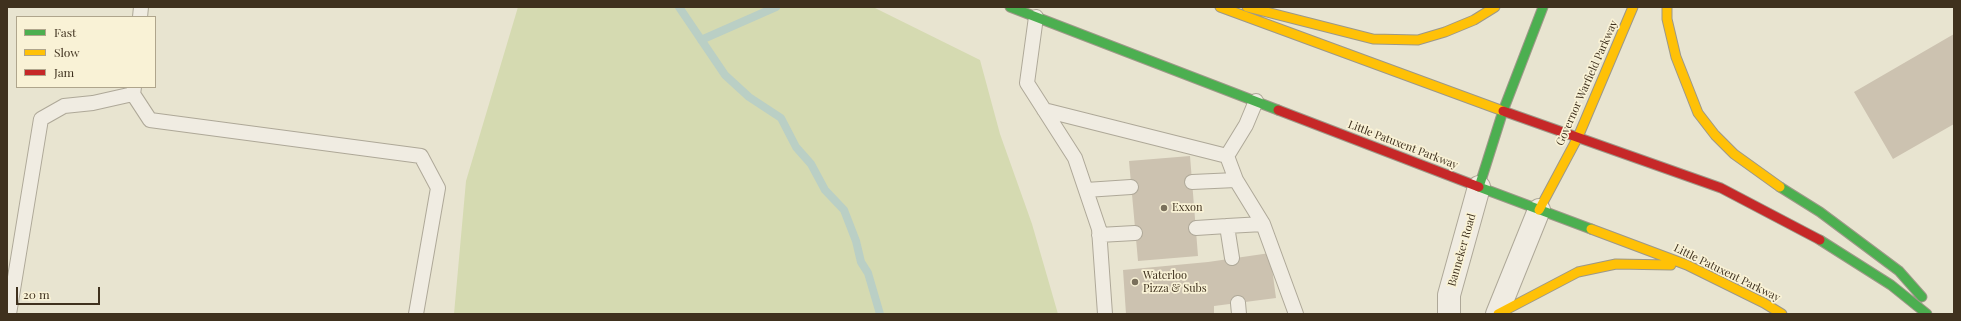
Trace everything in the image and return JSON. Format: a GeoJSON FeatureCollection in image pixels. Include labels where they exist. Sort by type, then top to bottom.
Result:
{"type":"FeatureCollection","features":[{"type":"Feature","properties":{"kind":"main road","name":"Little Patuxent Parkway"},"geometry":{"type":"LineString","coordinates":[[1010,7],[1479,186],[1538,210],[1687,265],[1764,302],[1782,314]]}},
{"type":"Feature","properties":{"kind":"main road"},"geometry":{"type":"LineString","coordinates":[[1220,7],[1503,111],[1721,188],[1807,232],[1891,285],[1927,314]]}},
{"type":"Feature","properties":{"kind":"main road"},"geometry":{"type":"LineString","coordinates":[[1247,7],[1373,39],[1418,40],[1457,28],[1474,20],[1495,7]]}},
{"type":"Feature","properties":{"kind":"main road"},"geometry":{"type":"LineString","coordinates":[[1479,186],[1503,111],[1544,7]]}},
{"type":"Feature","properties":{"kind":"main road","name":"Governor Warfield Parkway"},"geometry":{"type":"LineString","coordinates":[[1538,210],[1578,137],[1633,7]]}},
{"type":"Feature","properties":{"kind":"main road"},"geometry":{"type":"LineString","coordinates":[[1667,7],[1667,19],[1672,42],[1688,89],[1698,113],[1715,135],[1734,154],[1760,174],[1820,212],[1899,271],[1938,314]]}},
{"type":"Feature","properties":{"kind":"main road"},"geometry":{"type":"LineString","coordinates":[[1497,314],[1578,272],[1616,264],[1687,265]]}},
{"type":"Feature","properties":{"kind":"street","name":"Banneker Road"},"geometry":{"type":"LineString","coordinates":[[1449,314],[1449,295],[1479,186]]}},
{"type":"Feature","properties":{"kind":"street"},"geometry":{"type":"LineString","coordinates":[[1497,314],[1538,210]]}},
{"type":"Feature","properties":{"kind":"lane"},"geometry":{"type":"LineString","coordinates":[[1036,17],[1027,84],[1075,158],[1086,190],[1099,229],[1105,314]]}},
{"type":"Feature","properties":{"kind":"lane"},"geometry":{"type":"LineString","coordinates":[[9,314],[41,120],[64,106],[93,103],[133,91],[150,120],[421,156],[438,188],[416,314]]}},
{"type":"Feature","properties":{"kind":"lane"},"geometry":{"type":"LineString","coordinates":[[1227,156],[1246,125],[1256,102]]}},
{"type":"Feature","properties":{"kind":"lane"},"geometry":{"type":"LineString","coordinates":[[1044,110],[1227,156]]}},
{"type":"Feature","properties":{"kind":"lane"},"geometry":{"type":"LineString","coordinates":[[1227,156],[1236,180],[1263,224],[1296,314]]}},
{"type":"Feature","properties":{"kind":"lane"},"geometry":{"type":"LineString","coordinates":[[1192,182],[1236,180]]}},
{"type":"Feature","properties":{"kind":"lane"},"geometry":{"type":"LineString","coordinates":[[1086,190],[1131,188]]}},
{"type":"Feature","properties":{"kind":"lane"},"geometry":{"type":"LineString","coordinates":[[1196,228],[1263,224]]}},
{"type":"Feature","properties":{"kind":"lane"},"geometry":{"type":"LineString","coordinates":[[1226,226],[1232,258]]}},
{"type":"Feature","properties":{"kind":"lane"},"geometry":{"type":"LineString","coordinates":[[1099,235],[1135,233]]}},
{"type":"Feature","properties":{"kind":"green space"},"geometry":{"type":"Polygon","coordinates":[[[518,7],[873,7],[980,60],[1000,134],[1032,224],[1058,314],[454,314],[466,181],[518,7]]]}},
{"type":"Feature","properties":{"kind":"building"},"geometry":{"type":"Polygon","coordinates":[[[1954,34],[1954,124],[1893,159],[1854,92],[1954,34]]]}},
{"type":"Feature","properties":{"kind":"building","name":"Exxon"},"geometry":{"type":"Polygon","coordinates":[[[1190,156],[1198,256],[1138,261],[1129,161],[1190,156]]]}},
{"type":"Feature","properties":{"kind":"building"},"geometry":{"type":"Polygon","coordinates":[[[1270,253],[1276,298],[1214,306],[1214,314],[1126,314],[1123,270],[1208,262],[1270,253]]]}},
{"type":"Feature","properties":{"kind":"waterway"},"geometry":{"type":"LineString","coordinates":[[679,7],[725,75],[749,97],[781,118],[796,147],[811,164],[825,190],[844,210],[856,241],[861,262],[868,273],[880,314]]}},
{"type":"Feature","properties":{"kind":"waterway"},"geometry":{"type":"LineString","coordinates":[[701,40],[776,7]]}},
{"type":"Feature","properties":{"kind":"traffic: fast"},"geometry":{"type":"LineString","coordinates":[[1010,7],[1278,110]]}},
{"type":"Feature","properties":{"kind":"traffic: fast"},"geometry":{"type":"LineString","coordinates":[[1543,7],[1503,111],[1479,187],[1591,229]]}},
{"type":"Feature","properties":{"kind":"traffic: fast"},"geometry":{"type":"LineString","coordinates":[[1780,187],[1820,212],[1899,271],[1922,297]]}},
{"type":"Feature","properties":{"kind":"traffic: fast"},"geometry":{"type":"LineString","coordinates":[[1820,240],[1891,285],[1927,314]]}},
{"type":"Feature","properties":{"kind":"traffic: slow"},"geometry":{"type":"LineString","coordinates":[[1220,7],[1503,111]]}},
{"type":"Feature","properties":{"kind":"traffic: slow"},"geometry":{"type":"LineString","coordinates":[[1247,7],[1373,39],[1418,40],[1445,32],[1474,20],[1495,7]]}},
{"type":"Feature","properties":{"kind":"traffic: slow"},"geometry":{"type":"LineString","coordinates":[[1539,210],[1578,137],[1633,7]]}},
{"type":"Feature","properties":{"kind":"traffic: slow"},"geometry":{"type":"LineString","coordinates":[[1667,7],[1667,19],[1676,57],[1698,113],[1715,135],[1734,154],[1780,187]]}},
{"type":"Feature","properties":{"kind":"traffic: slow"},"geometry":{"type":"LineString","coordinates":[[1591,229],[1687,265],[1764,303],[1782,314]]}},
{"type":"Feature","properties":{"kind":"traffic: slow"},"geometry":{"type":"LineString","coordinates":[[1498,314],[1578,272],[1616,264],[1671,265]]}},
{"type":"Feature","properties":{"kind":"traffic: jam"},"geometry":{"type":"LineString","coordinates":[[1278,110],[1479,187]]}},
{"type":"Feature","properties":{"kind":"traffic: jam"},"geometry":{"type":"LineString","coordinates":[[1503,111],[1721,188],[1820,240]]}},
{"type":"Feature","properties":{"kind":"place","name":"Exxon"},"geometry":{"type":"Point","coordinates":[1164,208]}},
{"type":"Feature","properties":{"kind":"place","name":"Waterloo Pizza & Subs"},"geometry":{"type":"Point","coordinates":[1135,282]}}]}
